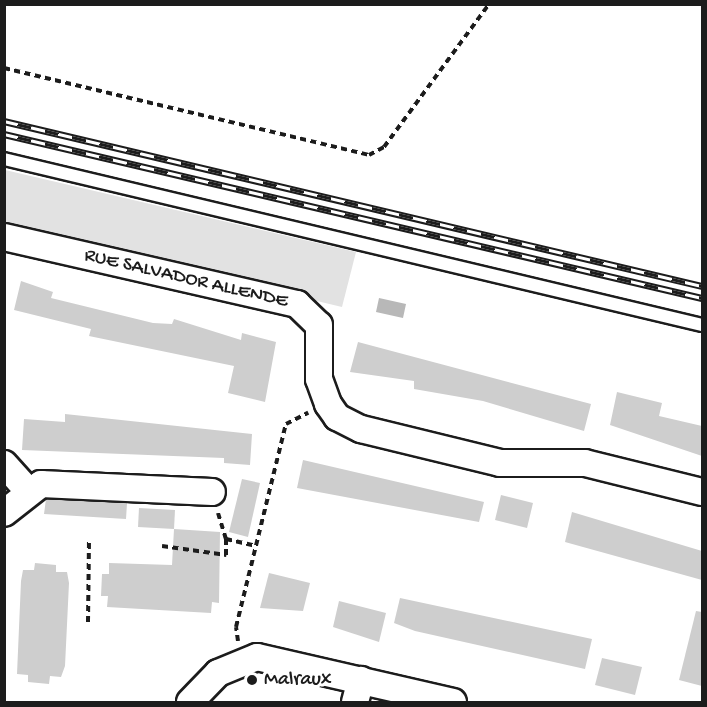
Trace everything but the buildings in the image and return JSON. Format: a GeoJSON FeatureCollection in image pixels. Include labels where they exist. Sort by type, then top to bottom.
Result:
{"type":"FeatureCollection","features":[{"type":"Feature","properties":{"kind":"street","name":"RUE SALVADOR ALLENDE"},"geometry":{"type":"LineString","coordinates":[[4,237],[297,304],[319,326],[319,379],[328,404]]}},
{"type":"Feature","properties":{"kind":"street"},"geometry":{"type":"LineString","coordinates":[[328,404],[337,417],[361,429],[489,460],[585,463],[702,492]]}},
{"type":"Feature","properties":{"kind":"street"},"geometry":{"type":"LineString","coordinates":[[4,464],[28,491]]}},
{"type":"Feature","properties":{"kind":"street"},"geometry":{"type":"LineString","coordinates":[[4,513],[28,491],[41,484],[212,492]]}},
{"type":"Feature","properties":{"kind":"street"},"geometry":{"type":"LineString","coordinates":[[190,702],[218,674],[240,660],[257,657],[358,691],[453,702]]}},
{"type":"Feature","properties":{"kind":"lane"},"geometry":{"type":"LineString","coordinates":[[4,159],[702,325]]}},
{"type":"Feature","properties":{"kind":"path"},"geometry":{"type":"LineString","coordinates":[[4,68],[369,155],[384,147],[489,4]]}},
{"type":"Feature","properties":{"kind":"path"},"geometry":{"type":"LineString","coordinates":[[240,660],[236,627],[286,424],[328,404]]}},
{"type":"Feature","properties":{"kind":"path"},"geometry":{"type":"LineString","coordinates":[[162,546],[226,555],[226,539],[212,492]]}},
{"type":"Feature","properties":{"kind":"path"},"geometry":{"type":"LineString","coordinates":[[226,539],[256,546]]}},
{"type":"Feature","properties":{"kind":"path"},"geometry":{"type":"LineString","coordinates":[[88,622],[89,542]]}},
{"type":"Feature","properties":{"kind":"shaded area"},"geometry":{"type":"Polygon","coordinates":[[[5,170],[356,252],[342,307],[5,227],[5,170]]]}},
{"type":"Feature","properties":{"kind":"shaded area"},"geometry":{"type":"Polygon","coordinates":[[[379,298],[406,304],[403,318],[376,312],[379,298]]]}},
{"type":"Feature","properties":{"kind":"railway"},"geometry":{"type":"LineString","coordinates":[[4,121],[702,286]]}},
{"type":"Feature","properties":{"kind":"railway"},"geometry":{"type":"LineString","coordinates":[[4,134],[702,298]]}},
{"type":"Feature","properties":{"kind":"place","name":"Malraux"},"geometry":{"type":"Point","coordinates":[252,680]}}]}
